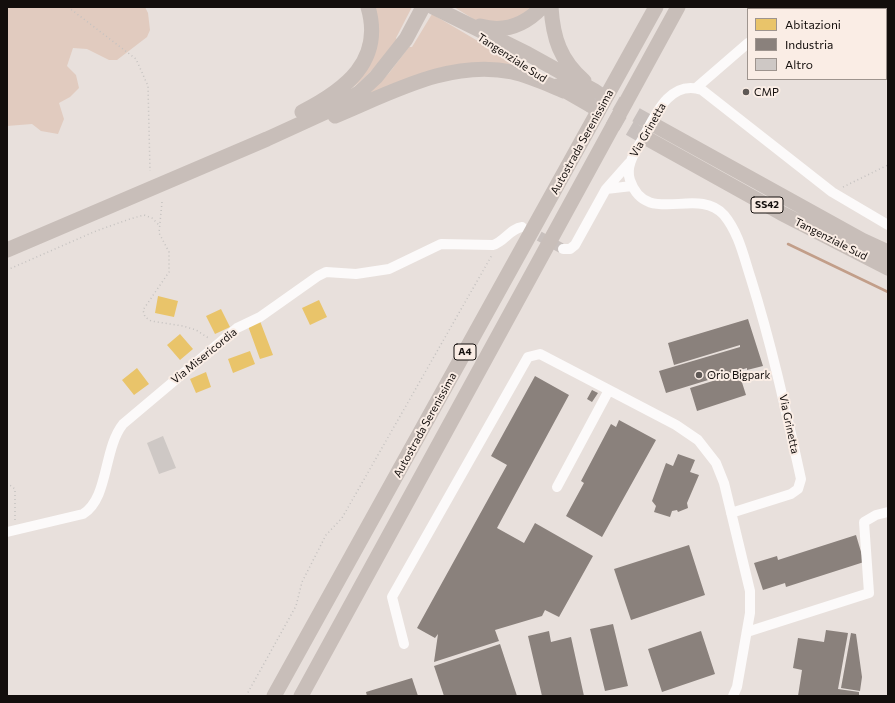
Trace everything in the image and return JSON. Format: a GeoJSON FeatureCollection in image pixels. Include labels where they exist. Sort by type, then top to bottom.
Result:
{"type":"FeatureCollection","features":[{"type":"Feature","properties":{"kind":"highway"},"geometry":{"type":"LineString","coordinates":[[267,139],[276,123],[296,115],[333,95],[350,81],[358,71],[364,61],[370,42],[370,20],[368,7]]}},
{"type":"Feature","properties":{"kind":"highway"},"geometry":{"type":"LineString","coordinates":[[7,250],[267,139],[337,107],[360,92],[376,77],[428,10],[495,29],[519,25],[534,15],[542,7]]}},
{"type":"Feature","properties":{"kind":"highway"},"geometry":{"type":"LineString","coordinates":[[551,7],[552,28],[558,47],[592,98]]}},
{"type":"Feature","properties":{"kind":"highway","name":"Autostrada Serenissima"},"geometry":{"type":"LineString","coordinates":[[274,696],[656,7]]}},
{"type":"Feature","properties":{"kind":"highway","name":"Autostrada Serenissima"},"geometry":{"type":"LineString","coordinates":[[301,696],[678,7]]}},
{"type":"Feature","properties":{"kind":"highway","name":"Tangenziale Sud"},"geometry":{"type":"LineString","coordinates":[[428,10],[564,91],[592,98]]}},
{"type":"Feature","properties":{"kind":"highway","name":"Tangenziale Sud"},"geometry":{"type":"LineString","coordinates":[[428,10],[528,54],[592,98]]}},
{"type":"Feature","properties":{"kind":"highway"},"geometry":{"type":"LineString","coordinates":[[267,139],[284,140],[389,92],[423,80],[453,72],[475,69],[511,72],[530,76],[564,91]]}},
{"type":"Feature","properties":{"kind":"highway","name":"Tangenziale Sud"},"geometry":{"type":"LineString","coordinates":[[888,252],[652,132],[781,213],[888,268]]}},
{"type":"Feature","properties":{"kind":"highway"},"geometry":{"type":"LineString","coordinates":[[7,258],[64,233],[90,214]]}},
{"type":"Feature","properties":{"kind":"street"},"geometry":{"type":"LineString","coordinates":[[696,88],[747,44]]}},
{"type":"Feature","properties":{"kind":"street"},"geometry":{"type":"LineString","coordinates":[[696,88],[702,90],[832,192],[888,225]]}},
{"type":"Feature","properties":{"kind":"street","name":"Via Grinetta"},"geometry":{"type":"LineString","coordinates":[[696,88],[679,91],[667,98],[659,108],[629,163],[629,178],[632,186],[646,200],[655,204],[700,203],[712,206],[722,213],[729,222],[738,240],[757,299],[779,376],[801,482],[798,489],[791,494],[731,513]]}},
{"type":"Feature","properties":{"kind":"street"},"geometry":{"type":"LineString","coordinates":[[564,249],[570,249],[575,245],[606,189],[629,163]]}},
{"type":"Feature","properties":{"kind":"street"},"geometry":{"type":"LineString","coordinates":[[606,189],[632,186]]}},
{"type":"Feature","properties":{"kind":"street"},"geometry":{"type":"LineString","coordinates":[[493,245],[501,242],[516,228],[522,227]]}},
{"type":"Feature","properties":{"kind":"street","name":"Via Misericordia"},"geometry":{"type":"LineString","coordinates":[[10,532],[83,514],[89,511],[100,492],[109,454],[118,430],[237,328],[260,317],[321,274],[382,271],[398,266],[441,244],[493,245]]}},
{"type":"Feature","properties":{"kind":"street"},"geometry":{"type":"LineString","coordinates":[[404,644],[392,597],[528,357],[540,354],[676,425],[698,440],[716,463],[724,483],[750,591],[750,613],[736,695]]}},
{"type":"Feature","properties":{"kind":"street"},"geometry":{"type":"LineString","coordinates":[[557,487],[609,390]]}},
{"type":"Feature","properties":{"kind":"street"},"geometry":{"type":"LineString","coordinates":[[747,632],[869,593],[864,522],[876,515],[888,512]]}},
{"type":"Feature","properties":{"kind":"path"},"geometry":{"type":"LineString","coordinates":[[68,7],[136,59],[148,86],[150,171]]}},
{"type":"Feature","properties":{"kind":"path"},"geometry":{"type":"LineString","coordinates":[[832,192],[888,165]]}},
{"type":"Feature","properties":{"kind":"path"},"geometry":{"type":"LineString","coordinates":[[162,202],[159,233],[169,252],[169,272],[143,310],[146,317],[151,321],[183,326],[196,330],[218,344]]}},
{"type":"Feature","properties":{"kind":"path"},"geometry":{"type":"LineString","coordinates":[[7,270],[96,231],[130,219],[144,215],[152,218],[159,225]]}},
{"type":"Feature","properties":{"kind":"path"},"geometry":{"type":"LineString","coordinates":[[246,696],[296,606],[302,582],[326,535],[342,518],[493,254],[493,245]]}},
{"type":"Feature","properties":{"kind":"path"},"geometry":{"type":"LineString","coordinates":[[7,483],[15,489],[10,532]]}},
{"type":"Feature","properties":{"kind":"shaded area"},"geometry":{"type":"Polygon","coordinates":[[[7,7],[145,7],[148,13],[150,30],[147,37],[117,60],[109,60],[87,49],[73,48],[67,66],[76,75],[79,88],[70,97],[59,103],[64,119],[58,134],[41,131],[32,124],[7,126],[7,7]]]}},
{"type":"Feature","properties":{"kind":"shaded area"},"geometry":{"type":"Polygon","coordinates":[[[371,7],[412,7],[396,38],[397,40],[392,47],[369,74],[348,91],[354,82],[371,7]]]}},
{"type":"Feature","properties":{"kind":"shaded area"},"geometry":{"type":"Polygon","coordinates":[[[454,7],[537,7],[523,19],[486,23],[475,20],[454,7]]]}},
{"type":"Feature","properties":{"kind":"shaded area"},"geometry":{"type":"Polygon","coordinates":[[[432,14],[522,67],[528,73],[508,66],[364,97],[389,73],[409,47],[412,47],[432,14]]]}},
{"type":"Feature","properties":{"kind":"building: Abitazioni"},"geometry":{"type":"Polygon","coordinates":[[[158,296],[178,301],[174,317],[155,313],[158,296]]]}},
{"type":"Feature","properties":{"kind":"building: Abitazioni"},"geometry":{"type":"Polygon","coordinates":[[[319,300],[327,317],[310,325],[302,308],[319,300]]]}},
{"type":"Feature","properties":{"kind":"building: Abitazioni"},"geometry":{"type":"Polygon","coordinates":[[[221,309],[230,327],[215,334],[206,316],[221,309]]]}},
{"type":"Feature","properties":{"kind":"building: Abitazioni"},"geometry":{"type":"Polygon","coordinates":[[[260,321],[273,355],[260,359],[248,326],[260,321]]]}},
{"type":"Feature","properties":{"kind":"building: Abitazioni"},"geometry":{"type":"Polygon","coordinates":[[[180,334],[193,349],[180,360],[167,345],[180,334]]]}},
{"type":"Feature","properties":{"kind":"building: Abitazioni"},"geometry":{"type":"Polygon","coordinates":[[[250,351],[255,364],[233,373],[228,359],[250,351]]]}},
{"type":"Feature","properties":{"kind":"building: Abitazioni"},"geometry":{"type":"Polygon","coordinates":[[[137,368],[149,384],[134,395],[122,380],[137,368]]]}},
{"type":"Feature","properties":{"kind":"building: Abitazioni"},"geometry":{"type":"Polygon","coordinates":[[[206,372],[211,387],[196,393],[190,379],[206,372]]]}},
{"type":"Feature","properties":{"kind":"building: Industria"},"geometry":{"type":"Polygon","coordinates":[[[748,319],[763,366],[747,370],[747,368],[666,393],[659,371],[740,347],[740,345],[674,365],[668,343],[748,319]]]}},
{"type":"Feature","properties":{"kind":"building: Industria"},"geometry":{"type":"Polygon","coordinates":[[[739,373],[746,395],[697,411],[690,388],[739,373]]]}},
{"type":"Feature","properties":{"kind":"building: Industria"},"geometry":{"type":"Polygon","coordinates":[[[535,376],[569,395],[497,528],[524,543],[535,523],[593,556],[559,617],[545,610],[542,616],[495,630],[499,641],[434,662],[438,634],[435,638],[417,628],[507,465],[491,456],[535,376]]]}},
{"type":"Feature","properties":{"kind":"building: Industria"},"geometry":{"type":"Polygon","coordinates":[[[592,390],[598,393],[592,402],[587,399],[592,390]]]}},
{"type":"Feature","properties":{"kind":"building: Industria"},"geometry":{"type":"Polygon","coordinates":[[[619,420],[656,440],[602,537],[566,516],[584,483],[581,481],[611,424],[616,427],[619,420]]]}},
{"type":"Feature","properties":{"kind":"building: Industria"},"geometry":{"type":"Polygon","coordinates":[[[678,454],[695,460],[690,472],[699,475],[687,503],[688,508],[678,512],[677,510],[672,511],[670,517],[654,512],[656,506],[652,501],[666,463],[673,466],[678,454]]]}},
{"type":"Feature","properties":{"kind":"building: Industria"},"geometry":{"type":"Polygon","coordinates":[[[856,535],[864,562],[786,587],[785,583],[763,590],[754,563],[777,556],[778,560],[856,535]]]}},
{"type":"Feature","properties":{"kind":"building: Industria"},"geometry":{"type":"Polygon","coordinates":[[[689,545],[705,595],[631,620],[614,569],[689,545]]]}},
{"type":"Feature","properties":{"kind":"building: Industria"},"geometry":{"type":"Polygon","coordinates":[[[613,624],[628,686],[605,691],[590,629],[613,624]]]}},
{"type":"Feature","properties":{"kind":"building: Industria"},"geometry":{"type":"Polygon","coordinates":[[[826,630],[848,633],[838,689],[859,692],[859,696],[798,696],[802,670],[793,668],[798,638],[824,642],[826,630]]]}},
{"type":"Feature","properties":{"kind":"building: Industria"},"geometry":{"type":"Polygon","coordinates":[[[549,631],[551,642],[571,637],[584,696],[542,696],[528,636],[549,631]]]}},
{"type":"Feature","properties":{"kind":"building: Industria"},"geometry":{"type":"Polygon","coordinates":[[[701,631],[715,674],[662,692],[648,649],[701,631]]]}},
{"type":"Feature","properties":{"kind":"building: Industria"},"geometry":{"type":"Polygon","coordinates":[[[851,633],[856,634],[862,677],[860,691],[841,688],[851,633]]]}},
{"type":"Feature","properties":{"kind":"building: Industria"},"geometry":{"type":"Polygon","coordinates":[[[500,644],[517,696],[444,696],[434,666],[500,644]]]}},
{"type":"Feature","properties":{"kind":"building: Industria"},"geometry":{"type":"Polygon","coordinates":[[[412,678],[418,696],[367,696],[366,692],[412,678]]]}},
{"type":"Feature","properties":{"kind":"building: Altro"},"geometry":{"type":"Polygon","coordinates":[[[163,436],[176,468],[159,474],[147,443],[163,436]]]}},
{"type":"Feature","properties":{"kind":"waterway"},"geometry":{"type":"LineString","coordinates":[[788,244],[888,292]]}},
{"type":"Feature","properties":{"kind":"tunnel"},"geometry":{"type":"LineString","coordinates":[[596,92],[656,126]]}},
{"type":"Feature","properties":{"kind":"tunnel"},"geometry":{"type":"LineString","coordinates":[[590,105],[648,139]]}},
{"type":"Feature","properties":{"kind":"tunnel"},"geometry":{"type":"LineString","coordinates":[[526,229],[563,249]]}},
{"type":"Feature","properties":{"kind":"place","name":"CMP"},"geometry":{"type":"Point","coordinates":[746,92]}},
{"type":"Feature","properties":{"kind":"place","name":"Orio Bigpark"},"geometry":{"type":"Point","coordinates":[699,375]}}]}
